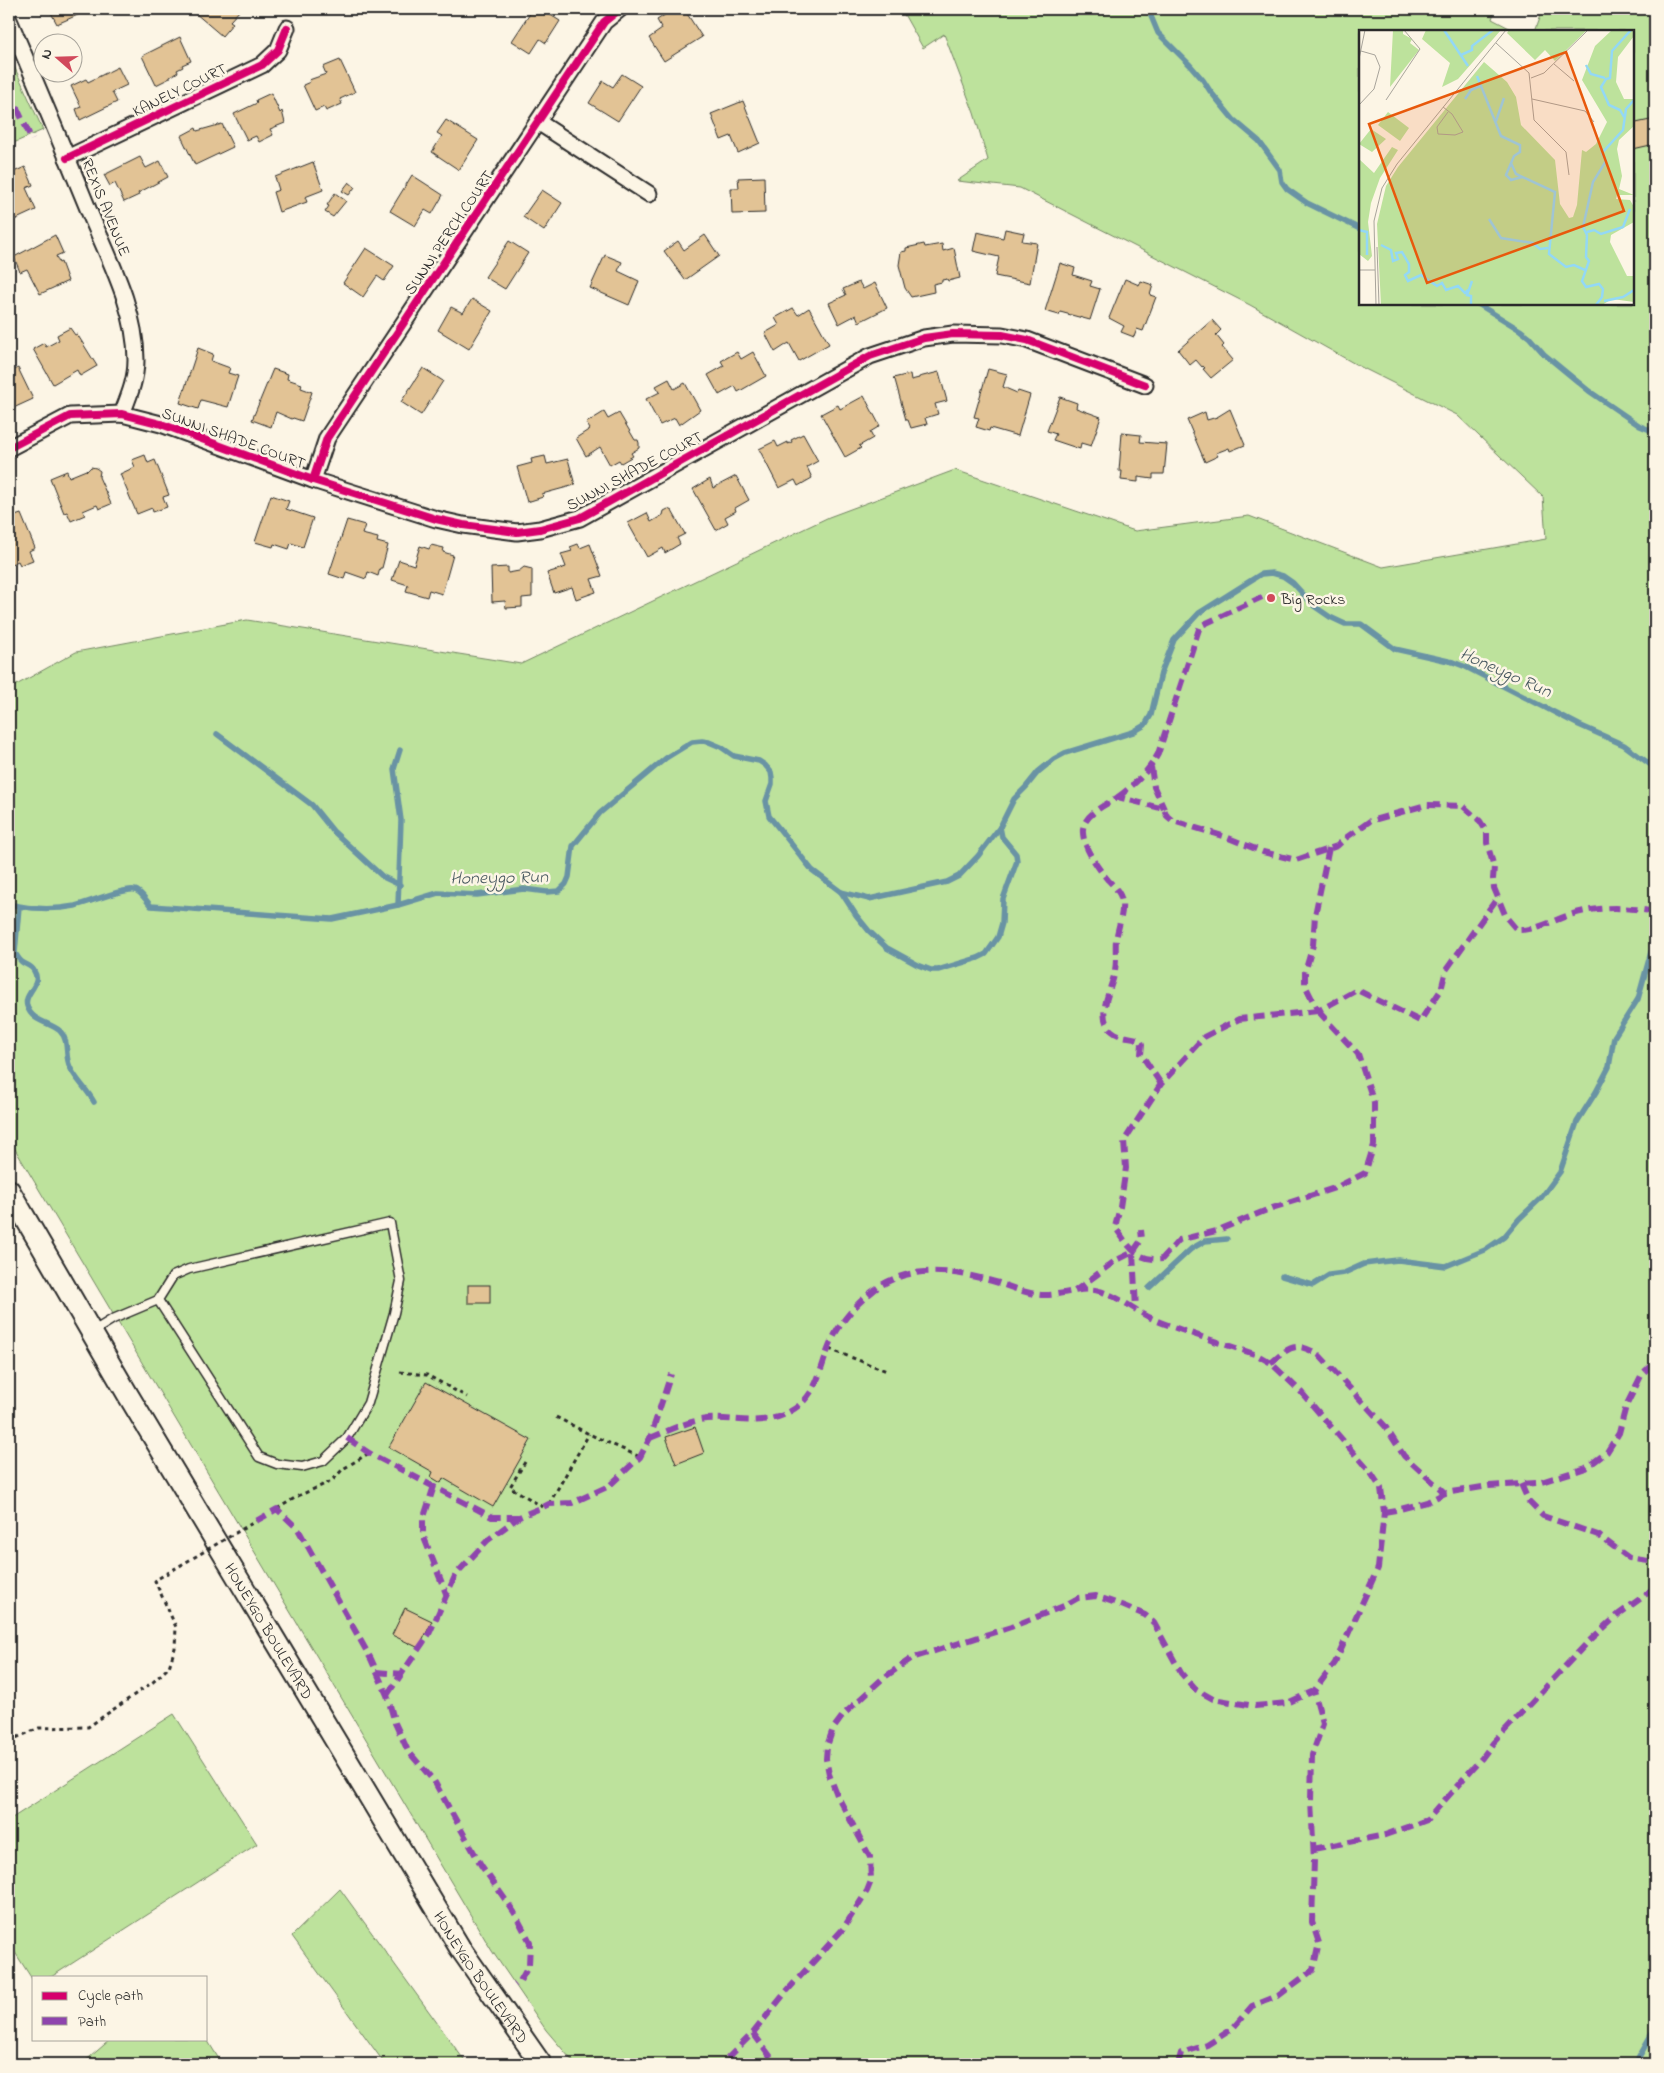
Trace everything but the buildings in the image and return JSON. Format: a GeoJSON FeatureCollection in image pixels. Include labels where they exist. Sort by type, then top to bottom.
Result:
{"type":"FeatureCollection","features":[{"type":"Feature","properties":{"kind":"main road","name":"HONEYGO BOULEVARD"},"geometry":{"type":"LineString","coordinates":[[9,1190],[460,1948],[541,2064]]}},
{"type":"Feature","properties":{"kind":"street","name":"SUNNI PERCH COURT"},"geometry":{"type":"LineString","coordinates":[[313,480],[327,438],[604,22],[620,9]]}},
{"type":"Feature","properties":{"kind":"street","name":"REXIS AVENUE"},"geometry":{"type":"LineString","coordinates":[[9,20],[117,279],[130,315],[136,359],[134,385],[122,414]]}},
{"type":"Feature","properties":{"kind":"street","name":"KANELY COURT"},"geometry":{"type":"LineString","coordinates":[[67,158],[262,65],[278,50],[287,28]]}},
{"type":"Feature","properties":{"kind":"street"},"geometry":{"type":"LineString","coordinates":[[538,122],[649,194]]}},
{"type":"Feature","properties":{"kind":"street","name":"SUNNI SHADE COURT"},"geometry":{"type":"LineString","coordinates":[[9,448],[70,416],[122,414],[161,424],[313,480],[436,518],[484,529],[517,532],[540,529],[580,518],[870,356],[924,338],[953,334],[1002,335],[1027,340],[1145,384]]}},
{"type":"Feature","properties":{"kind":"lane"},"geometry":{"type":"LineString","coordinates":[[92,1332],[113,1319],[158,1300],[173,1276],[189,1269],[390,1223],[401,1281],[394,1313],[368,1403],[347,1438],[323,1461],[302,1467],[277,1464],[259,1457],[158,1300]]}},
{"type":"Feature","properties":{"kind":"path"},"geometry":{"type":"LineString","coordinates":[[829,1349],[887,1371]]}},
{"type":"Feature","properties":{"kind":"path"},"geometry":{"type":"LineString","coordinates":[[400,1372],[427,1375],[468,1398]]}},
{"type":"Feature","properties":{"kind":"path"},"geometry":{"type":"LineString","coordinates":[[556,1417],[640,1457]]}},
{"type":"Feature","properties":{"kind":"path"},"geometry":{"type":"LineString","coordinates":[[549,1504],[589,1434]]}},
{"type":"Feature","properties":{"kind":"path"},"geometry":{"type":"LineString","coordinates":[[277,1509],[298,1496],[332,1481],[343,1469],[369,1453]]}},
{"type":"Feature","properties":{"kind":"path"},"geometry":{"type":"LineString","coordinates":[[525,1462],[510,1487],[543,1507]]}},
{"type":"Feature","properties":{"kind":"path"},"geometry":{"type":"LineString","coordinates":[[9,1741],[39,1728],[88,1726],[153,1682],[168,1667],[175,1648],[176,1627],[155,1581],[256,1521]]}},
{"type":"Feature","properties":{"kind":"green space"},"geometry":{"type":"Polygon","coordinates":[[[901,9],[1495,9],[1492,19],[1513,30],[1359,30],[1359,305],[1634,305],[1634,30],[1535,30],[1543,9],[1655,9],[1655,2064],[575,2064],[546,2030],[492,1951],[9,1139],[9,689],[76,652],[247,620],[521,664],[829,517],[955,470],[1135,531],[1249,516],[1383,567],[1546,539],[1543,497],[1457,415],[1357,365],[1250,305],[1020,188],[957,181],[988,160],[974,113],[944,34],[923,48],[901,9]]]}},
{"type":"Feature","properties":{"kind":"green space"},"geometry":{"type":"Polygon","coordinates":[[[9,55],[43,130],[9,145],[9,55]]]}},
{"type":"Feature","properties":{"kind":"green space"},"geometry":{"type":"Polygon","coordinates":[[[174,1714],[257,1844],[53,1976],[32,1976],[32,1979],[9,1943],[9,1820],[174,1714]]]}},
{"type":"Feature","properties":{"kind":"green space"},"geometry":{"type":"Polygon","coordinates":[[[340,1889],[467,2064],[385,2064],[292,1936],[340,1889]]]}},
{"type":"Feature","properties":{"kind":"green space"},"geometry":{"type":"Polygon","coordinates":[[[110,2040],[207,2040],[222,2064],[79,2064],[83,2063],[110,2040]]]}},
{"type":"Feature","properties":{"kind":"waterway"},"geometry":{"type":"LineString","coordinates":[[1059,9],[1069,12],[1086,9]]}},
{"type":"Feature","properties":{"kind":"waterway"},"geometry":{"type":"LineString","coordinates":[[1148,9],[1158,33],[1190,65],[1233,119],[1259,141],[1280,170],[1282,182],[1287,189],[1307,203],[1359,229]]}},
{"type":"Feature","properties":{"kind":"waterway"},"geometry":{"type":"LineString","coordinates":[[1480,305],[1529,337],[1544,354],[1589,391],[1640,426],[1655,432]]}},
{"type":"Feature","properties":{"kind":"waterway","name":"Honeygo Run"},"geometry":{"type":"LineString","coordinates":[[9,904],[25,907],[59,908],[75,906],[115,893],[135,890],[151,906],[332,919],[398,905],[438,893],[477,895],[524,889],[547,892],[559,891],[566,884],[569,877],[573,846],[600,813],[666,758],[692,742],[702,741],[721,747],[734,756],[759,761],[765,765],[771,772],[772,778],[772,784],[766,801],[769,816],[812,870],[841,892],[869,899],[947,882],[959,876],[978,856],[1000,827],[1014,799],[1038,772],[1054,759],[1065,753],[1133,732],[1145,725],[1151,715],[1161,673],[1174,640],[1199,613],[1261,574],[1272,573],[1283,576],[1293,583],[1314,606],[1330,617],[1345,624],[1361,624],[1395,649],[1453,662],[1466,667],[1579,725],[1624,745],[1655,768]]}},
{"type":"Feature","properties":{"kind":"waterway"},"geometry":{"type":"LineString","coordinates":[[217,734],[312,805],[333,831],[383,877],[400,885]]}},
{"type":"Feature","properties":{"kind":"waterway"},"geometry":{"type":"LineString","coordinates":[[398,905],[401,820],[394,769],[400,750]]}},
{"type":"Feature","properties":{"kind":"waterway","name":"Honeygo Run"},"geometry":{"type":"LineString","coordinates":[[841,892],[869,931],[887,948],[918,965],[931,970],[938,970],[978,958],[986,954],[998,937],[1002,923],[1003,899],[1017,861],[1016,854],[1002,837],[1000,827]]}},
{"type":"Feature","properties":{"kind":"waterway"},"geometry":{"type":"LineString","coordinates":[[19,907],[15,953],[21,961],[32,968],[36,976],[35,985],[28,997],[27,1006],[37,1019],[56,1028],[63,1035],[70,1067],[94,1102]]}},
{"type":"Feature","properties":{"kind":"waterway"},"geometry":{"type":"LineString","coordinates":[[1282,1276],[1313,1285],[1329,1275],[1344,1273],[1364,1264],[1398,1260],[1446,1266],[1485,1250],[1504,1237],[1519,1219],[1541,1198],[1560,1172],[1577,1122],[1609,1067],[1614,1037],[1638,999],[1651,952],[1655,950]]}},
{"type":"Feature","properties":{"kind":"waterway"},"geometry":{"type":"LineString","coordinates":[[1149,1288],[1191,1249],[1205,1241],[1227,1239]]}},
{"type":"Feature","properties":{"kind":"waterway","name":"Honeygo Run"},"geometry":{"type":"LineString","coordinates":[[1636,2064],[1655,2029]]}},
{"type":"Feature","properties":{"kind":"marked path"},"geometry":{"type":"LineString","coordinates":[[9,91],[32,140]]}},
{"type":"Feature","properties":{"kind":"marked path"},"geometry":{"type":"LineString","coordinates":[[1118,797],[1141,777],[1158,754],[1200,626],[1262,597]]}},
{"type":"Feature","properties":{"kind":"marked path"},"geometry":{"type":"LineString","coordinates":[[1151,767],[1154,787],[1164,809]]}},
{"type":"Feature","properties":{"kind":"marked path"},"geometry":{"type":"LineString","coordinates":[[1161,1084],[1141,1054],[1142,1044],[1140,1040],[1115,1033],[1107,1025],[1105,1017],[1106,1001],[1116,966],[1116,940],[1122,911],[1122,900],[1092,858],[1084,839],[1083,827],[1095,811],[1118,797],[1164,809],[1167,816],[1173,821],[1226,837],[1263,852],[1296,860],[1337,846],[1370,821],[1426,805],[1463,806],[1480,821],[1487,832],[1487,843],[1494,867],[1494,888],[1506,917],[1517,930],[1531,929],[1583,911],[1624,908],[1655,912]]}},
{"type":"Feature","properties":{"kind":"marked path"},"geometry":{"type":"LineString","coordinates":[[1329,848],[1315,915],[1313,945],[1305,972],[1305,985],[1318,1011],[1357,990],[1420,1021],[1441,990],[1446,970],[1498,897]]}},
{"type":"Feature","properties":{"kind":"marked path"},"geometry":{"type":"LineString","coordinates":[[1318,1011],[1358,1054],[1374,1103],[1374,1145],[1365,1173],[1335,1188],[1272,1208],[1216,1231],[1179,1240],[1162,1259],[1145,1258],[1139,1255],[1124,1240],[1115,1227],[1126,1168],[1124,1141],[1161,1084],[1204,1037],[1239,1019],[1318,1011]]}},
{"type":"Feature","properties":{"kind":"marked path"},"geometry":{"type":"LineString","coordinates":[[1133,1252],[1142,1239],[1141,1230]]}},
{"type":"Feature","properties":{"kind":"marked path"},"geometry":{"type":"LineString","coordinates":[[1075,1291],[1115,1261],[1133,1252],[1136,1309]]}},
{"type":"Feature","properties":{"kind":"marked path"},"geometry":{"type":"LineString","coordinates":[[650,1438],[700,1420],[759,1420],[779,1417],[789,1412],[807,1398],[817,1380],[832,1340],[840,1326],[849,1313],[867,1296],[887,1282],[902,1276],[918,1273],[950,1273],[967,1275],[1037,1294],[1050,1295],[1086,1290],[1099,1291],[1113,1296],[1146,1316],[1257,1355],[1271,1363],[1301,1392],[1371,1473],[1381,1488],[1384,1512],[1378,1568],[1335,1663],[1314,1691],[1287,1703],[1255,1706],[1213,1699],[1195,1689],[1181,1673],[1154,1623],[1145,1615],[1096,1596],[1078,1598],[1064,1606],[1011,1627],[912,1658],[882,1679],[844,1714],[833,1729],[827,1746],[826,1759],[829,1774],[837,1795],[870,1857],[871,1881],[867,1891],[843,1929],[785,1993],[753,2033],[722,2064]]}},
{"type":"Feature","properties":{"kind":"marked path"},"geometry":{"type":"LineString","coordinates":[[1271,1363],[1288,1349],[1294,1347],[1304,1348],[1319,1355],[1385,1426],[1404,1456],[1445,1493]]}},
{"type":"Feature","properties":{"kind":"marked path"},"geometry":{"type":"LineString","coordinates":[[1384,1512],[1427,1502],[1445,1493],[1489,1486],[1538,1483],[1586,1468],[1607,1452],[1619,1433],[1626,1406],[1642,1374],[1655,1362]]}},
{"type":"Feature","properties":{"kind":"marked path"},"geometry":{"type":"LineString","coordinates":[[387,1695],[429,1634],[456,1574],[488,1540],[519,1517],[549,1504],[572,1503],[609,1486],[640,1457],[650,1438],[671,1374]]}},
{"type":"Feature","properties":{"kind":"marked path"},"geometry":{"type":"LineString","coordinates":[[347,1438],[369,1453],[492,1517],[519,1517]]}},
{"type":"Feature","properties":{"kind":"marked path"},"geometry":{"type":"LineString","coordinates":[[1521,1484],[1529,1502],[1543,1516],[1598,1535],[1629,1558],[1655,1562]]}},
{"type":"Feature","properties":{"kind":"marked path"},"geometry":{"type":"LineString","coordinates":[[434,1486],[423,1520],[423,1535],[447,1596]]}},
{"type":"Feature","properties":{"kind":"marked path"},"geometry":{"type":"LineString","coordinates":[[256,1521],[277,1509],[298,1529],[371,1659],[387,1695],[395,1723],[408,1751],[434,1781],[481,1865],[514,1912],[530,1942],[529,1965],[520,1981],[515,1985]]}},
{"type":"Feature","properties":{"kind":"marked path"},"geometry":{"type":"LineString","coordinates":[[1313,1849],[1385,1835],[1427,1820],[1493,1743],[1587,1643],[1619,1614],[1655,1588]]}},
{"type":"Feature","properties":{"kind":"marked path"},"geometry":{"type":"LineString","coordinates":[[376,1672],[403,1674]]}},
{"type":"Feature","properties":{"kind":"marked path"},"geometry":{"type":"LineString","coordinates":[[1178,2064],[1181,2053],[1207,2045],[1232,2029],[1252,2006],[1278,1996],[1313,1970],[1319,1943],[1312,1922],[1314,1860],[1311,1801],[1312,1755],[1323,1724],[1314,1691]]}},
{"type":"Feature","properties":{"kind":"marked path"},"geometry":{"type":"LineString","coordinates":[[753,2033],[776,2064]]}},
{"type":"Feature","properties":{"kind":"cycle path"},"geometry":{"type":"LineString","coordinates":[[313,480],[327,438],[604,22],[620,9]]}},
{"type":"Feature","properties":{"kind":"cycle path"},"geometry":{"type":"LineString","coordinates":[[67,158],[262,65],[278,50],[287,28]]}},
{"type":"Feature","properties":{"kind":"cycle path"},"geometry":{"type":"LineString","coordinates":[[9,448],[70,416],[122,414],[161,424],[313,480],[436,519],[463,525],[517,532],[540,529],[580,518],[870,356],[924,338],[953,334],[1002,335],[1027,340],[1145,385]]}},
{"type":"Feature","properties":{"kind":"place","name":"Big Rocks"},"geometry":{"type":"Point","coordinates":[1271,598]}}]}
